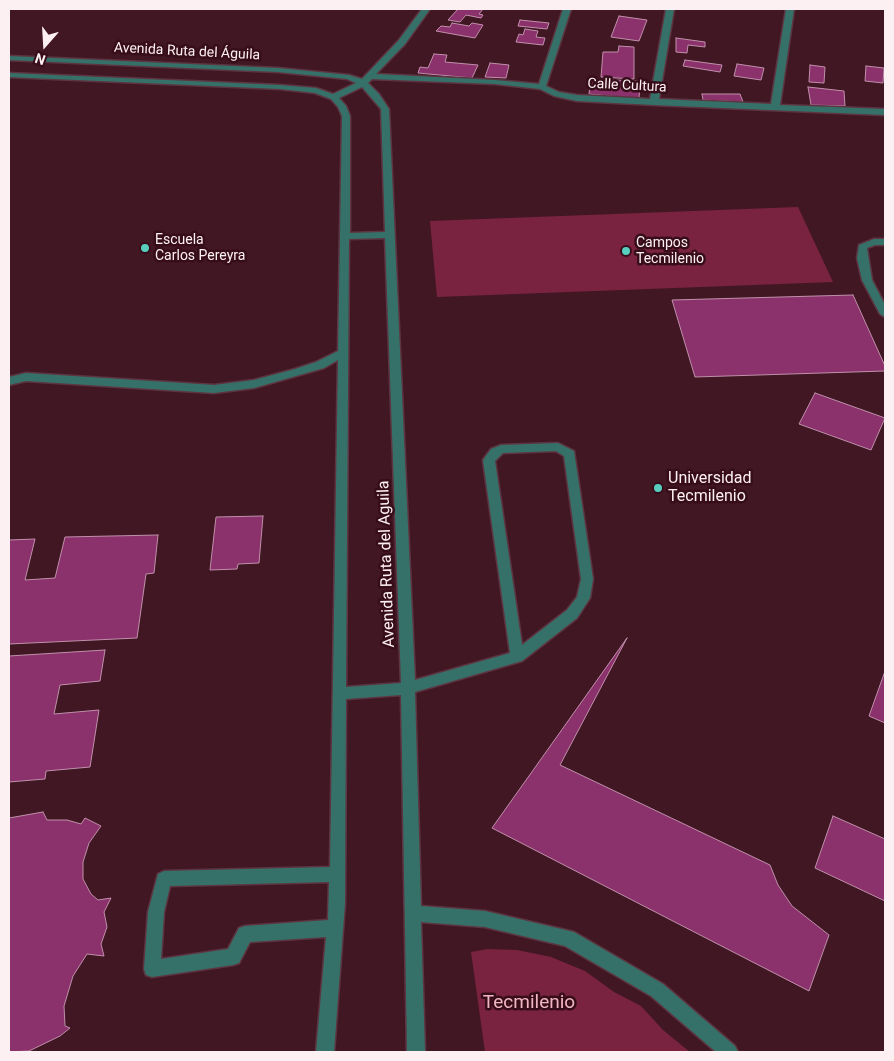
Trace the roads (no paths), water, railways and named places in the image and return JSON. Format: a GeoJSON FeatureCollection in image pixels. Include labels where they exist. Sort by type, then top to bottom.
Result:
{"type":"FeatureCollection","features":[{"type":"Feature","properties":{"kind":"street"},"geometry":{"type":"LineString","coordinates":[[325,1052],[335,928],[337,874],[346,116],[342,106],[334,97],[367,79],[402,42],[426,9]]}},
{"type":"Feature","properties":{"kind":"street"},"geometry":{"type":"LineString","coordinates":[[542,87],[567,9]]}},
{"type":"Feature","properties":{"kind":"street"},"geometry":{"type":"LineString","coordinates":[[654,102],[670,9]]}},
{"type":"Feature","properties":{"kind":"street"},"geometry":{"type":"LineString","coordinates":[[775,107],[790,9]]}},
{"type":"Feature","properties":{"kind":"street","name":"Avenida Ruta del Águila"},"geometry":{"type":"LineString","coordinates":[[9,58],[278,70],[367,79]]}},
{"type":"Feature","properties":{"kind":"street","name":"Avenida Ruta del Águila"},"geometry":{"type":"LineString","coordinates":[[9,75],[280,87],[316,91],[334,97]]}},
{"type":"Feature","properties":{"kind":"street","name":"Calle Cultura"},"geometry":{"type":"LineString","coordinates":[[367,79],[495,82],[542,87],[557,94],[577,98],[885,112]]}},
{"type":"Feature","properties":{"kind":"street","name":"Avenida Ruta del Aguila"},"geometry":{"type":"LineString","coordinates":[[367,79],[385,109],[408,688],[416,1052]]}},
{"type":"Feature","properties":{"kind":"street"},"geometry":{"type":"LineString","coordinates":[[344,236],[389,235]]}},
{"type":"Feature","properties":{"kind":"street"},"geometry":{"type":"LineString","coordinates":[[885,242],[874,242],[862,247],[862,258],[866,280],[885,314]]}},
{"type":"Feature","properties":{"kind":"street"},"geometry":{"type":"LineString","coordinates":[[9,381],[26,377],[214,389],[254,384],[298,372],[320,365],[342,354]]}},
{"type":"Feature","properties":{"kind":"street"},"geometry":{"type":"LineString","coordinates":[[340,694],[408,688],[517,657],[572,614],[583,598],[587,579],[570,454],[558,447],[501,449],[495,452],[489,460],[517,657]]}},
{"type":"Feature","properties":{"kind":"street"},"geometry":{"type":"LineString","coordinates":[[335,928],[245,934],[233,957],[152,969],[156,912],[164,878],[337,874]]}},
{"type":"Feature","properties":{"kind":"street"},"geometry":{"type":"LineString","coordinates":[[412,913],[485,919],[568,938],[658,990],[729,1052]]}},
{"type":"Feature","properties":{"kind":"place","name":"Escuela Carlos Pereyra"},"geometry":{"type":"Point","coordinates":[145,248]}},
{"type":"Feature","properties":{"kind":"place","name":"Campos Tecmilenio"},"geometry":{"type":"Point","coordinates":[626,251]}},
{"type":"Feature","properties":{"kind":"place","name":"Universidad Tecmilenio"},"geometry":{"type":"Point","coordinates":[658,488]}},
{"type":"Feature","properties":{"kind":"park label","name":"Tecmilenio"},"geometry":{"type":"Point","coordinates":[529,1003]}}]}
